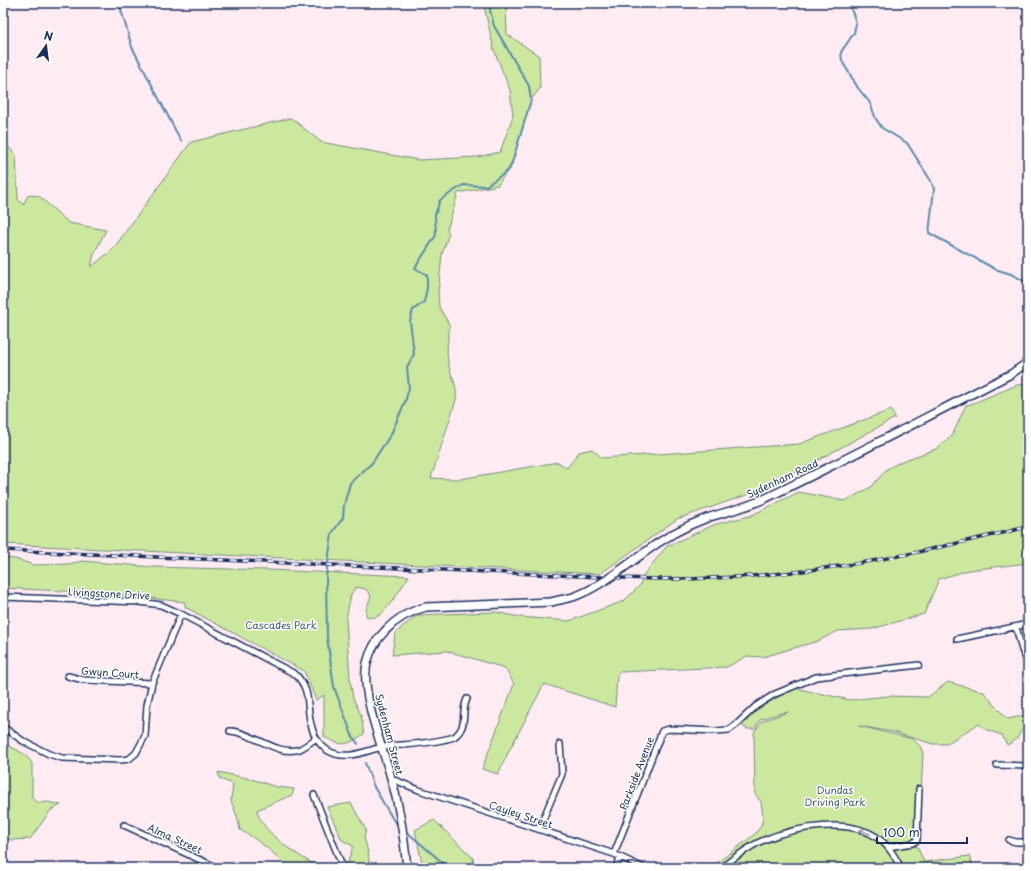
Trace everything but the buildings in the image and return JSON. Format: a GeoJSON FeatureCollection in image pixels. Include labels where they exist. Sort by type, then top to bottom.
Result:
{"type":"FeatureCollection","features":[{"type":"Feature","properties":{"kind":"main road","name":"Sydenham Road"},"geometry":{"type":"LineString","coordinates":[[496,604],[551,602],[571,598],[588,591],[603,583],[658,542],[682,528],[759,501],[1011,374],[1028,362]]}},
{"type":"Feature","properties":{"kind":"main road","name":"Sydenham Street"},"geometry":{"type":"LineString","coordinates":[[407,868],[404,836],[399,808],[392,779],[373,717],[366,678],[367,663],[373,647],[380,635],[403,616],[422,608],[496,604]]}},
{"type":"Feature","properties":{"kind":"street","name":"Livingstone Drive"},"geometry":{"type":"LineString","coordinates":[[3,597],[140,602],[161,605],[181,614],[295,674],[301,679],[306,691],[311,725],[316,738],[327,750],[335,754],[359,754],[382,747],[454,737],[461,730],[463,725],[464,706],[467,699]]}},
{"type":"Feature","properties":{"kind":"street"},"geometry":{"type":"LineString","coordinates":[[3,726],[22,740],[48,754],[62,758],[129,759],[136,753],[145,736],[147,705],[152,684],[181,614]]}},
{"type":"Feature","properties":{"kind":"street"},"geometry":{"type":"LineString","coordinates":[[957,640],[1028,624]]}},
{"type":"Feature","properties":{"kind":"street"},"geometry":{"type":"LineString","coordinates":[[1016,627],[1022,650],[1028,663]]}},
{"type":"Feature","properties":{"kind":"street","name":"Parkside Avenue"},"geometry":{"type":"LineString","coordinates":[[614,854],[662,731],[669,728],[716,731],[729,730],[756,706],[775,694],[816,677],[919,665]]}},
{"type":"Feature","properties":{"kind":"street","name":"Gwyn Court"},"geometry":{"type":"LineString","coordinates":[[68,676],[84,680],[152,684]]}},
{"type":"Feature","properties":{"kind":"street"},"geometry":{"type":"LineString","coordinates":[[230,731],[244,733],[286,750],[301,748],[316,738]]}},
{"type":"Feature","properties":{"kind":"street"},"geometry":{"type":"LineString","coordinates":[[539,830],[562,774],[560,744]]}},
{"type":"Feature","properties":{"kind":"street"},"geometry":{"type":"LineString","coordinates":[[997,765],[1028,766]]}},
{"type":"Feature","properties":{"kind":"street","name":"Cayley Street"},"geometry":{"type":"LineString","coordinates":[[392,779],[419,790],[614,854],[644,868]]}},
{"type":"Feature","properties":{"kind":"street"},"geometry":{"type":"LineString","coordinates":[[888,847],[913,843],[917,840],[919,789]]}},
{"type":"Feature","properties":{"kind":"street"},"geometry":{"type":"LineString","coordinates":[[314,795],[343,868]]}},
{"type":"Feature","properties":{"kind":"street","name":"Alma Street"},"geometry":{"type":"LineString","coordinates":[[124,825],[218,868]]}},
{"type":"Feature","properties":{"kind":"street"},"geometry":{"type":"LineString","coordinates":[[721,868],[763,840],[810,828],[832,826],[852,826],[878,838],[888,847],[901,868]]}},
{"type":"Feature","properties":{"kind":"street"},"geometry":{"type":"LineString","coordinates":[[1009,840],[1016,842],[1028,842]]}},
{"type":"Feature","properties":{"kind":"street"},"geometry":{"type":"LineString","coordinates":[[616,868],[620,857]]}},
{"type":"Feature","properties":{"kind":"green space"},"geometry":{"type":"Polygon","coordinates":[[[485,3],[506,3],[507,34],[539,56],[540,88],[531,100],[512,163],[498,185],[458,193],[447,230],[449,233],[442,254],[438,293],[439,307],[450,326],[447,357],[455,384],[456,400],[431,478],[460,479],[558,462],[567,468],[579,452],[592,449],[602,458],[799,444],[891,410],[895,418],[767,488],[677,519],[600,574],[3,544],[3,141],[16,155],[18,199],[23,205],[28,195],[39,196],[69,223],[106,230],[94,254],[91,267],[113,249],[191,142],[291,118],[321,142],[419,160],[478,157],[500,152],[513,116],[510,90],[494,50],[484,6],[485,3]]]}},
{"type":"Feature","properties":{"kind":"green space"},"geometry":{"type":"Polygon","coordinates":[[[1028,384],[1028,563],[969,570],[939,579],[924,614],[872,629],[838,631],[818,641],[763,657],[747,656],[727,667],[619,672],[617,676],[615,707],[544,684],[498,774],[482,769],[514,684],[505,668],[447,651],[392,655],[395,634],[418,615],[495,612],[520,617],[569,621],[624,601],[640,585],[644,574],[667,546],[716,524],[750,516],[799,492],[845,501],[871,487],[887,469],[902,461],[936,449],[952,436],[966,405],[1017,385],[1028,384]]]}},
{"type":"Feature","properties":{"kind":"green space","name":"Cascades Park"},"geometry":{"type":"Polygon","coordinates":[[[3,558],[15,559],[34,565],[68,564],[82,561],[153,567],[409,576],[382,614],[375,617],[366,616],[366,610],[371,596],[366,589],[356,587],[351,594],[346,619],[350,679],[353,698],[361,715],[364,734],[349,743],[341,744],[324,737],[324,695],[316,700],[304,671],[185,607],[185,602],[102,593],[3,588],[3,558]]]}},
{"type":"Feature","properties":{"kind":"green space","name":"Dundas Driving Park"},"geometry":{"type":"Polygon","coordinates":[[[948,682],[984,692],[1008,719],[1022,716],[1028,712],[1028,728],[1021,731],[1016,740],[1007,745],[1002,735],[987,730],[978,724],[946,744],[933,744],[893,732],[859,726],[913,739],[920,746],[923,753],[919,838],[913,843],[912,846],[917,846],[924,862],[969,856],[974,868],[710,868],[754,835],[761,826],[763,816],[761,802],[755,794],[754,732],[762,721],[788,712],[761,719],[754,729],[748,729],[742,726],[760,707],[795,688],[850,700],[887,696],[928,697],[948,682]]]}},
{"type":"Feature","properties":{"kind":"green space"},"geometry":{"type":"Polygon","coordinates":[[[3,743],[19,751],[30,760],[32,764],[32,798],[39,803],[48,802],[61,805],[51,810],[30,839],[12,840],[3,838],[3,743]]]}},
{"type":"Feature","properties":{"kind":"green space"},"geometry":{"type":"Polygon","coordinates":[[[218,772],[251,779],[277,787],[294,789],[292,795],[257,810],[265,827],[273,835],[303,858],[321,868],[289,868],[266,847],[240,830],[237,816],[231,801],[233,784],[220,779],[218,772]]]}},
{"type":"Feature","properties":{"kind":"green space"},"geometry":{"type":"Polygon","coordinates":[[[351,803],[366,830],[364,837],[370,868],[352,868],[348,862],[353,846],[342,840],[327,807],[351,803]]]}},
{"type":"Feature","properties":{"kind":"green space"},"geometry":{"type":"Polygon","coordinates":[[[434,820],[473,858],[474,868],[432,868],[422,863],[415,830],[434,820]]]}},
{"type":"Feature","properties":{"kind":"waterway"},"geometry":{"type":"LineString","coordinates":[[119,3],[132,47],[181,141]]}},
{"type":"Feature","properties":{"kind":"waterway"},"geometry":{"type":"LineString","coordinates":[[358,744],[352,735],[334,687],[327,637],[326,577],[332,533],[343,518],[344,505],[350,483],[372,463],[391,434],[405,402],[409,388],[407,367],[414,354],[410,321],[413,310],[424,302],[427,288],[427,275],[415,268],[436,235],[435,215],[440,200],[463,185],[486,186],[509,170],[531,100],[529,86],[494,26],[490,3]]}},
{"type":"Feature","properties":{"kind":"waterway"},"geometry":{"type":"LineString","coordinates":[[848,3],[856,23],[854,33],[841,52],[842,61],[858,88],[870,103],[876,119],[882,128],[907,143],[931,181],[934,189],[929,233],[995,269],[1011,274],[1028,283]]}},
{"type":"Feature","properties":{"kind":"waterway"},"geometry":{"type":"LineString","coordinates":[[365,763],[374,787],[397,824]]}},
{"type":"Feature","properties":{"kind":"waterway"},"geometry":{"type":"LineString","coordinates":[[408,833],[449,868]]}},
{"type":"Feature","properties":{"kind":"railway"},"geometry":{"type":"LineString","coordinates":[[3,550],[622,578],[677,579],[731,577],[813,570],[888,558],[1028,527]]}}]}
